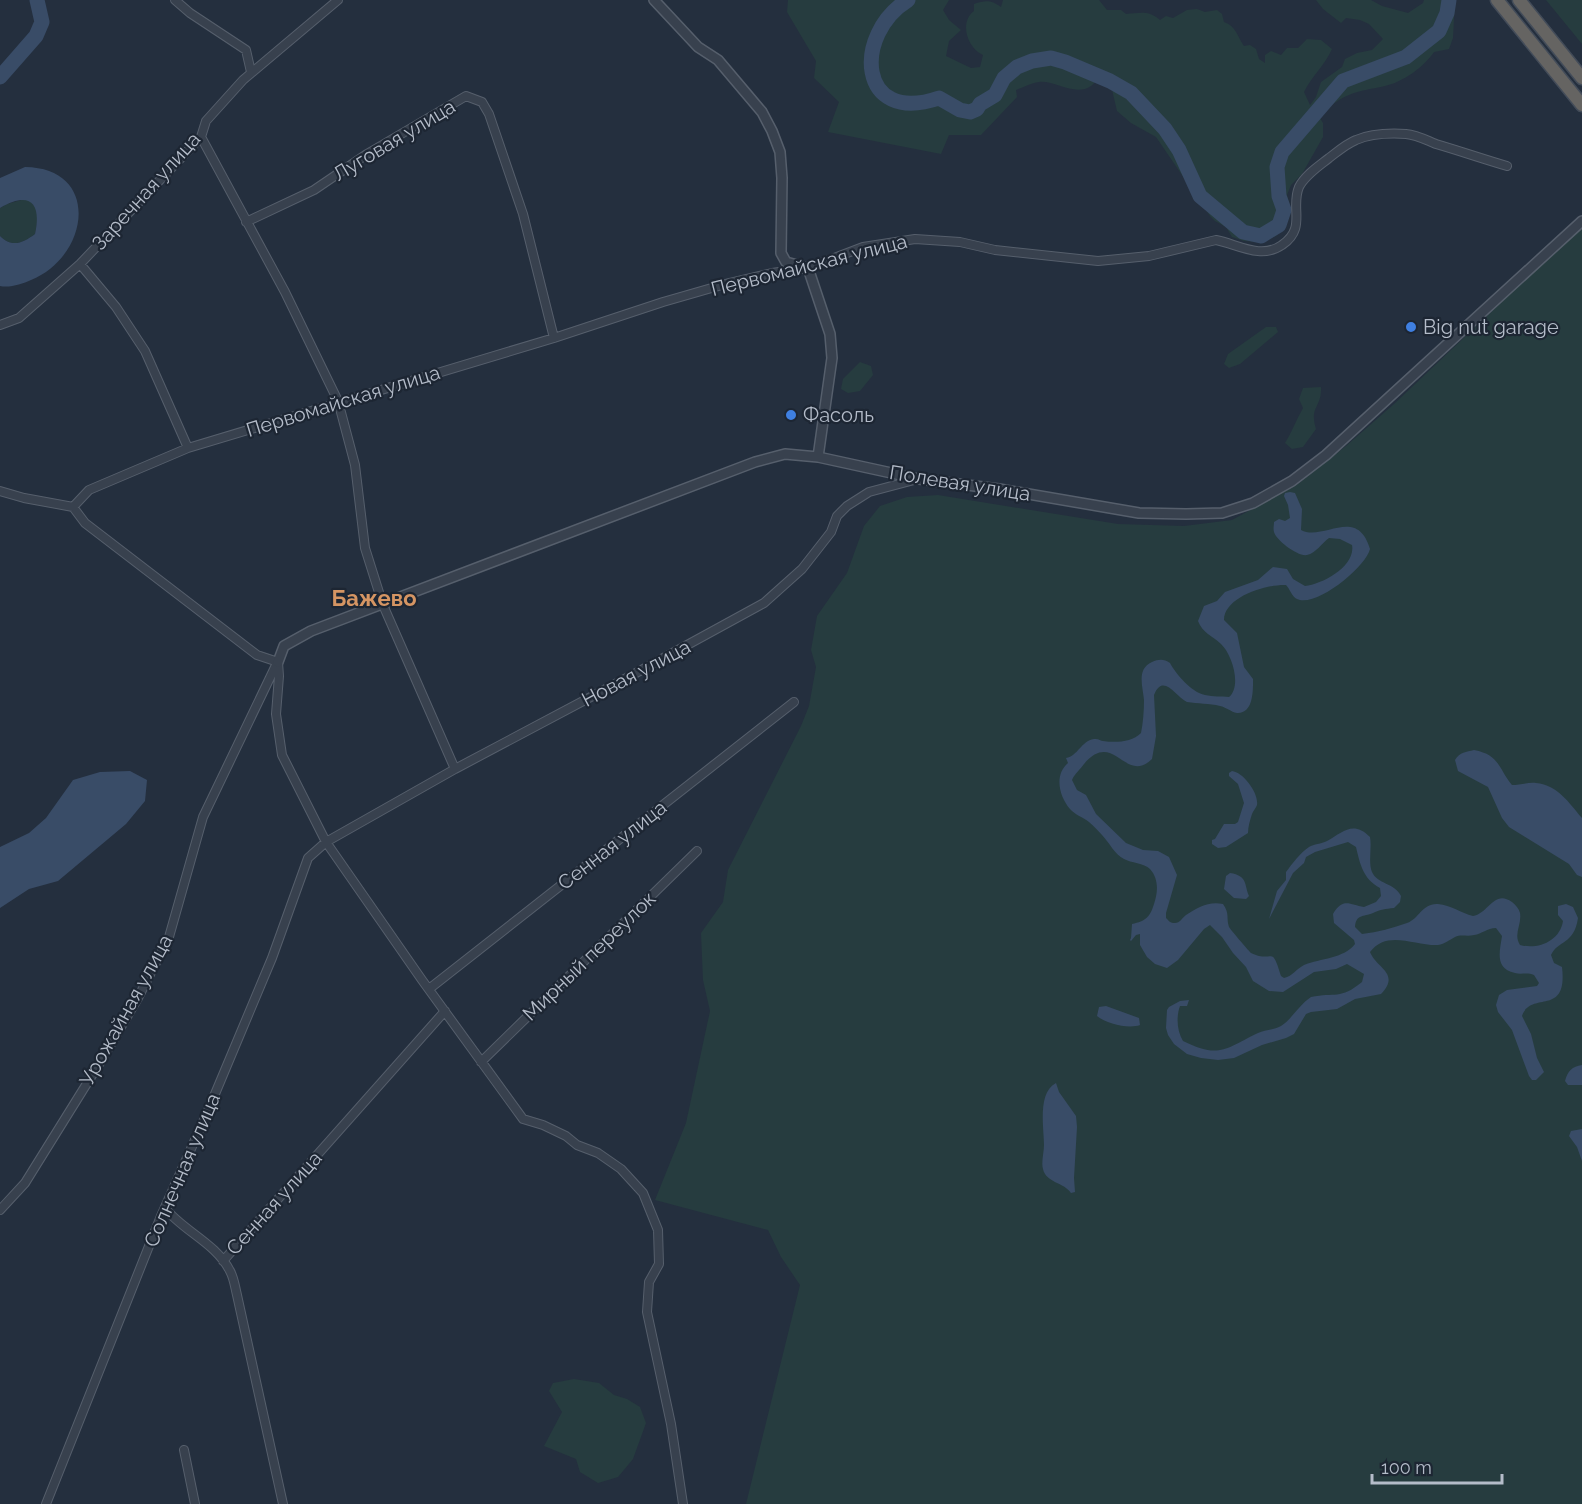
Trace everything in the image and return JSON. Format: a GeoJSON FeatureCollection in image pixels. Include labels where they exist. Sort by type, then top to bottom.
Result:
{"type":"FeatureCollection","features":[{"type":"Feature","properties":{"kind":"highway"},"geometry":{"type":"LineString","coordinates":[[1497,0],[1582,105]]}},
{"type":"Feature","properties":{"kind":"highway"},"geometry":{"type":"LineString","coordinates":[[1519,0],[1582,78]]}},
{"type":"Feature","properties":{"kind":"street"},"geometry":{"type":"LineString","coordinates":[[175,0],[190,13],[246,50],[251,72]]}},
{"type":"Feature","properties":{"kind":"street","name":"Заречная улица"},"geometry":{"type":"LineString","coordinates":[[0,325],[19,318],[80,264],[201,137],[206,121],[251,72],[338,0]]}},
{"type":"Feature","properties":{"kind":"street"},"geometry":{"type":"LineString","coordinates":[[654,0],[698,46],[718,60],[762,112],[780,152],[781,253],[786,262],[808,268],[830,334],[832,358],[818,457]]}},
{"type":"Feature","properties":{"kind":"street","name":"Луговая улица"},"geometry":{"type":"LineString","coordinates":[[246,222],[314,190],[367,154],[466,96],[482,102],[489,114],[523,214],[554,338]]}},
{"type":"Feature","properties":{"kind":"street","name":"Первомайская улица"},"geometry":{"type":"LineString","coordinates":[[73,507],[89,490],[188,448],[729,283],[772,273],[808,268],[863,247],[915,239],[960,242],[995,250],[1098,261],[1149,256],[1216,240],[1247,250],[1273,250],[1282,246],[1292,236],[1297,225],[1296,203],[1299,187],[1306,177],[1340,150],[1367,136],[1406,134],[1420,137],[1507,166]]}},
{"type":"Feature","properties":{"kind":"street"},"geometry":{"type":"LineString","coordinates":[[201,137],[285,292],[338,401],[355,465],[365,548],[383,604],[455,769]]}},
{"type":"Feature","properties":{"kind":"street","name":"Полевая улица"},"geometry":{"type":"LineString","coordinates":[[278,662],[284,646],[302,636],[755,462],[785,454],[818,457],[919,479],[999,489],[1139,513],[1222,513],[1239,508],[1274,492],[1326,455],[1582,221]]}},
{"type":"Feature","properties":{"kind":"street"},"geometry":{"type":"LineString","coordinates":[[80,264],[116,308],[145,351],[188,448]]}},
{"type":"Feature","properties":{"kind":"street","name":"Новая улица"},"geometry":{"type":"LineString","coordinates":[[326,842],[455,769],[764,603],[802,569],[831,532],[837,516],[847,506],[869,492],[919,479]]}},
{"type":"Feature","properties":{"kind":"street"},"geometry":{"type":"LineString","coordinates":[[0,491],[73,507],[85,523],[257,655],[278,662],[276,714],[282,755],[326,842],[523,1119],[543,1125],[566,1136],[577,1145],[598,1153],[621,1170],[643,1193],[658,1230],[659,1264],[649,1282],[647,1312],[671,1424],[683,1504]]}},
{"type":"Feature","properties":{"kind":"street","name":"Урожайная улица"},"geometry":{"type":"LineString","coordinates":[[0,1210],[25,1183],[121,1027],[164,947],[172,927],[203,818],[278,662]]}},
{"type":"Feature","properties":{"kind":"street","name":"Сенная улица"},"geometry":{"type":"LineString","coordinates":[[429,989],[794,702]]}},
{"type":"Feature","properties":{"kind":"street","name":"Солнечная улица"},"geometry":{"type":"LineString","coordinates":[[46,1504],[165,1208],[272,958],[308,858],[326,842]]}},
{"type":"Feature","properties":{"kind":"street","name":"Мирный переулок"},"geometry":{"type":"LineString","coordinates":[[481,1062],[698,850]]}},
{"type":"Feature","properties":{"kind":"street","name":"Сенная улица"},"geometry":{"type":"LineString","coordinates":[[223,1261],[445,1011]]}},
{"type":"Feature","properties":{"kind":"street","name":"Сенная улица"},"geometry":{"type":"LineString","coordinates":[[165,1208],[174,1220],[206,1242],[230,1271],[283,1504]]}},
{"type":"Feature","properties":{"kind":"street"},"geometry":{"type":"LineString","coordinates":[[184,1450],[195,1504]]}},
{"type":"Feature","properties":{"kind":"green space"},"geometry":{"type":"Polygon","coordinates":[[[788,0],[949,0],[943,10],[949,20],[961,30],[949,41],[946,56],[971,68],[980,67],[983,55],[977,52],[969,41],[967,22],[974,11],[974,4],[982,2],[988,1],[1001,7],[1003,0],[1099,0],[1107,10],[1121,10],[1126,14],[1148,13],[1160,20],[1166,16],[1173,18],[1187,10],[1197,9],[1205,12],[1217,10],[1222,14],[1224,22],[1234,29],[1244,46],[1250,45],[1256,49],[1259,59],[1265,63],[1265,55],[1271,51],[1281,55],[1287,48],[1298,48],[1307,39],[1321,40],[1332,49],[1304,92],[1310,105],[1316,97],[1321,82],[1342,67],[1345,59],[1357,53],[1372,50],[1383,39],[1369,24],[1360,20],[1346,18],[1341,23],[1323,9],[1316,0],[1371,0],[1382,6],[1408,13],[1424,0],[1455,0],[1453,38],[1449,49],[1434,52],[1419,68],[1399,81],[1349,95],[1318,115],[1323,123],[1323,137],[1302,174],[1291,185],[1287,195],[1291,209],[1286,223],[1276,236],[1262,242],[1244,241],[1232,237],[1226,227],[1210,216],[1156,137],[1131,123],[1117,111],[1110,81],[1112,76],[1104,72],[1093,85],[1085,89],[1078,90],[1039,82],[1016,90],[1017,97],[981,135],[949,135],[941,154],[828,132],[839,102],[814,78],[816,61],[787,12],[788,0]]]}},
{"type":"Feature","properties":{"kind":"green space"},"geometry":{"type":"Polygon","coordinates":[[[1546,0],[1582,0],[1582,44],[1546,0]]]}},
{"type":"Feature","properties":{"kind":"green space"},"geometry":{"type":"Polygon","coordinates":[[[25,199],[34,204],[36,208],[35,234],[18,243],[4,240],[0,236],[0,208],[25,199]]]}},
{"type":"Feature","properties":{"kind":"green space"},"geometry":{"type":"Polygon","coordinates":[[[1582,226],[1582,1504],[746,1504],[800,1285],[781,1257],[768,1230],[655,1200],[686,1123],[710,1011],[703,980],[701,933],[723,902],[728,870],[801,726],[809,706],[816,667],[811,650],[817,616],[847,573],[864,526],[880,506],[907,497],[938,495],[1118,524],[1184,526],[1232,520],[1298,484],[1346,446],[1394,404],[1582,226]]]}},
{"type":"Feature","properties":{"kind":"green space"},"geometry":{"type":"Polygon","coordinates":[[[1266,327],[1276,327],[1278,332],[1240,364],[1229,368],[1224,364],[1228,354],[1266,327]]]}},
{"type":"Feature","properties":{"kind":"green space"},"geometry":{"type":"Polygon","coordinates":[[[860,362],[871,366],[873,375],[860,391],[848,393],[841,389],[843,379],[860,362]]]}},
{"type":"Feature","properties":{"kind":"green space"},"geometry":{"type":"Polygon","coordinates":[[[1321,387],[1320,399],[1314,416],[1316,429],[1303,447],[1292,449],[1285,443],[1303,408],[1299,399],[1303,388],[1321,387]]]}},
{"type":"Feature","properties":{"kind":"green space"},"geometry":{"type":"Polygon","coordinates":[[[574,1379],[599,1383],[614,1395],[627,1399],[640,1407],[646,1423],[633,1459],[618,1477],[598,1483],[580,1472],[576,1459],[544,1446],[562,1412],[549,1391],[553,1383],[574,1379]]]}},
{"type":"Feature","properties":{"kind":"water"},"geometry":{"type":"Polygon","coordinates":[[[25,167],[49,171],[66,182],[76,197],[79,215],[75,234],[66,252],[51,268],[24,283],[0,286],[0,236],[9,242],[18,243],[35,234],[37,214],[31,203],[19,200],[0,208],[0,178],[25,167]]]}},
{"type":"Feature","properties":{"kind":"water"},"geometry":{"type":"Polygon","coordinates":[[[1285,493],[1295,493],[1302,509],[1301,530],[1319,532],[1348,527],[1357,529],[1364,536],[1370,549],[1360,566],[1339,584],[1316,598],[1297,599],[1286,585],[1278,585],[1248,594],[1231,605],[1224,620],[1237,633],[1244,667],[1253,679],[1251,700],[1247,710],[1237,713],[1216,705],[1187,702],[1170,688],[1161,686],[1154,695],[1156,736],[1152,759],[1143,765],[1134,766],[1112,754],[1103,752],[1094,755],[1084,764],[1072,780],[1077,790],[1086,795],[1096,814],[1126,843],[1143,850],[1158,851],[1169,857],[1177,875],[1166,913],[1169,921],[1178,922],[1204,905],[1223,904],[1232,931],[1251,953],[1273,957],[1284,978],[1304,965],[1344,953],[1350,949],[1355,944],[1354,940],[1334,923],[1333,914],[1340,905],[1351,904],[1364,907],[1376,902],[1381,896],[1380,888],[1363,870],[1356,847],[1348,842],[1306,857],[1304,863],[1293,873],[1269,919],[1277,891],[1286,880],[1286,872],[1302,852],[1348,829],[1358,829],[1370,837],[1370,864],[1374,876],[1395,888],[1401,896],[1400,902],[1394,908],[1358,918],[1355,927],[1362,934],[1407,923],[1433,904],[1447,906],[1473,916],[1501,898],[1512,902],[1520,912],[1517,937],[1520,945],[1534,946],[1553,939],[1558,934],[1563,921],[1558,915],[1558,906],[1566,904],[1573,907],[1578,918],[1576,927],[1570,938],[1551,955],[1554,963],[1562,967],[1560,993],[1548,1001],[1533,1005],[1522,1016],[1544,1072],[1536,1080],[1532,1080],[1529,1076],[1512,1030],[1498,1012],[1496,1005],[1499,995],[1507,990],[1537,986],[1539,983],[1534,975],[1515,973],[1504,968],[1500,958],[1502,936],[1496,928],[1471,936],[1457,936],[1438,945],[1402,940],[1385,941],[1370,952],[1388,976],[1387,987],[1381,994],[1355,999],[1337,1009],[1306,1014],[1294,1034],[1234,1058],[1218,1060],[1187,1054],[1174,1044],[1166,1028],[1167,1010],[1180,1001],[1189,1000],[1187,1006],[1180,1006],[1178,1015],[1178,1028],[1183,1041],[1205,1050],[1222,1050],[1258,1033],[1281,1026],[1311,997],[1343,993],[1354,988],[1362,982],[1364,974],[1347,964],[1336,969],[1314,972],[1283,992],[1269,991],[1253,981],[1246,967],[1210,925],[1178,960],[1167,968],[1155,964],[1147,957],[1140,945],[1140,934],[1130,940],[1132,924],[1147,918],[1152,908],[1157,890],[1153,873],[1144,865],[1121,857],[1093,825],[1072,811],[1063,798],[1060,779],[1068,763],[1066,758],[1090,740],[1124,741],[1141,733],[1144,704],[1142,674],[1147,665],[1159,660],[1170,663],[1189,686],[1205,695],[1229,697],[1233,692],[1235,678],[1229,655],[1221,644],[1202,629],[1198,621],[1204,606],[1217,601],[1225,592],[1258,580],[1273,567],[1287,569],[1293,579],[1305,586],[1329,578],[1344,567],[1352,553],[1352,545],[1340,539],[1329,538],[1310,554],[1303,555],[1293,551],[1276,535],[1274,522],[1290,518],[1284,496],[1285,493]]]}},
{"type":"Feature","properties":{"kind":"water"},"geometry":{"type":"Polygon","coordinates":[[[1474,750],[1483,752],[1494,759],[1512,785],[1544,784],[1557,791],[1572,806],[1582,818],[1582,877],[1577,875],[1569,864],[1509,827],[1502,818],[1488,787],[1458,771],[1455,760],[1457,757],[1474,750]]]}},
{"type":"Feature","properties":{"kind":"water"},"geometry":{"type":"Polygon","coordinates":[[[130,771],[147,780],[145,801],[126,824],[58,881],[29,889],[0,908],[0,847],[29,833],[46,818],[73,780],[100,772],[130,771]]]}},
{"type":"Feature","properties":{"kind":"water"},"geometry":{"type":"Polygon","coordinates":[[[1232,771],[1241,775],[1249,784],[1257,805],[1251,816],[1248,833],[1226,847],[1218,848],[1212,844],[1212,840],[1224,824],[1238,822],[1244,803],[1238,784],[1229,776],[1232,771]]]}},
{"type":"Feature","properties":{"kind":"water"},"geometry":{"type":"Polygon","coordinates":[[[1230,873],[1243,878],[1249,896],[1246,899],[1234,898],[1224,889],[1226,876],[1230,873]]]}},
{"type":"Feature","properties":{"kind":"water"},"geometry":{"type":"Polygon","coordinates":[[[1106,1006],[1139,1018],[1140,1025],[1124,1026],[1101,1019],[1097,1016],[1099,1007],[1106,1006]]]}},
{"type":"Feature","properties":{"kind":"water"},"geometry":{"type":"Polygon","coordinates":[[[1582,1065],[1582,1085],[1568,1085],[1565,1081],[1569,1072],[1582,1065]]]}},
{"type":"Feature","properties":{"kind":"water"},"geometry":{"type":"Polygon","coordinates":[[[1056,1083],[1059,1092],[1076,1116],[1075,1192],[1071,1193],[1051,1180],[1042,1167],[1044,1103],[1050,1088],[1056,1083]]]}},
{"type":"Feature","properties":{"kind":"water"},"geometry":{"type":"Polygon","coordinates":[[[1582,1129],[1582,1161],[1577,1147],[1569,1136],[1571,1131],[1582,1129]]]}},
{"type":"Feature","properties":{"kind":"waterway"},"geometry":{"type":"LineString","coordinates":[[0,77],[36,36],[42,22],[37,0]]}},
{"type":"Feature","properties":{"kind":"waterway"},"geometry":{"type":"LineString","coordinates":[[908,0],[890,15],[878,34],[872,53],[872,72],[879,88],[892,99],[912,103],[939,98],[960,110],[970,112],[995,95],[1004,78],[1017,67],[1032,61],[1051,58],[1065,62],[1110,81],[1131,93],[1165,129],[1179,150],[1200,196],[1243,232],[1261,236],[1279,225],[1284,210],[1279,196],[1277,167],[1282,152],[1343,81],[1406,57],[1439,31],[1447,13],[1449,0]]}},
{"type":"Feature","properties":{"kind":"place","name":"Big nut garage"},"geometry":{"type":"Point","coordinates":[1411,327]}},
{"type":"Feature","properties":{"kind":"place","name":"Фасоль"},"geometry":{"type":"Point","coordinates":[791,415]}},
{"type":"Feature","properties":{"kind":"district","name":"Бажево"},"geometry":{"type":"Point","coordinates":[374,598]}}]}
